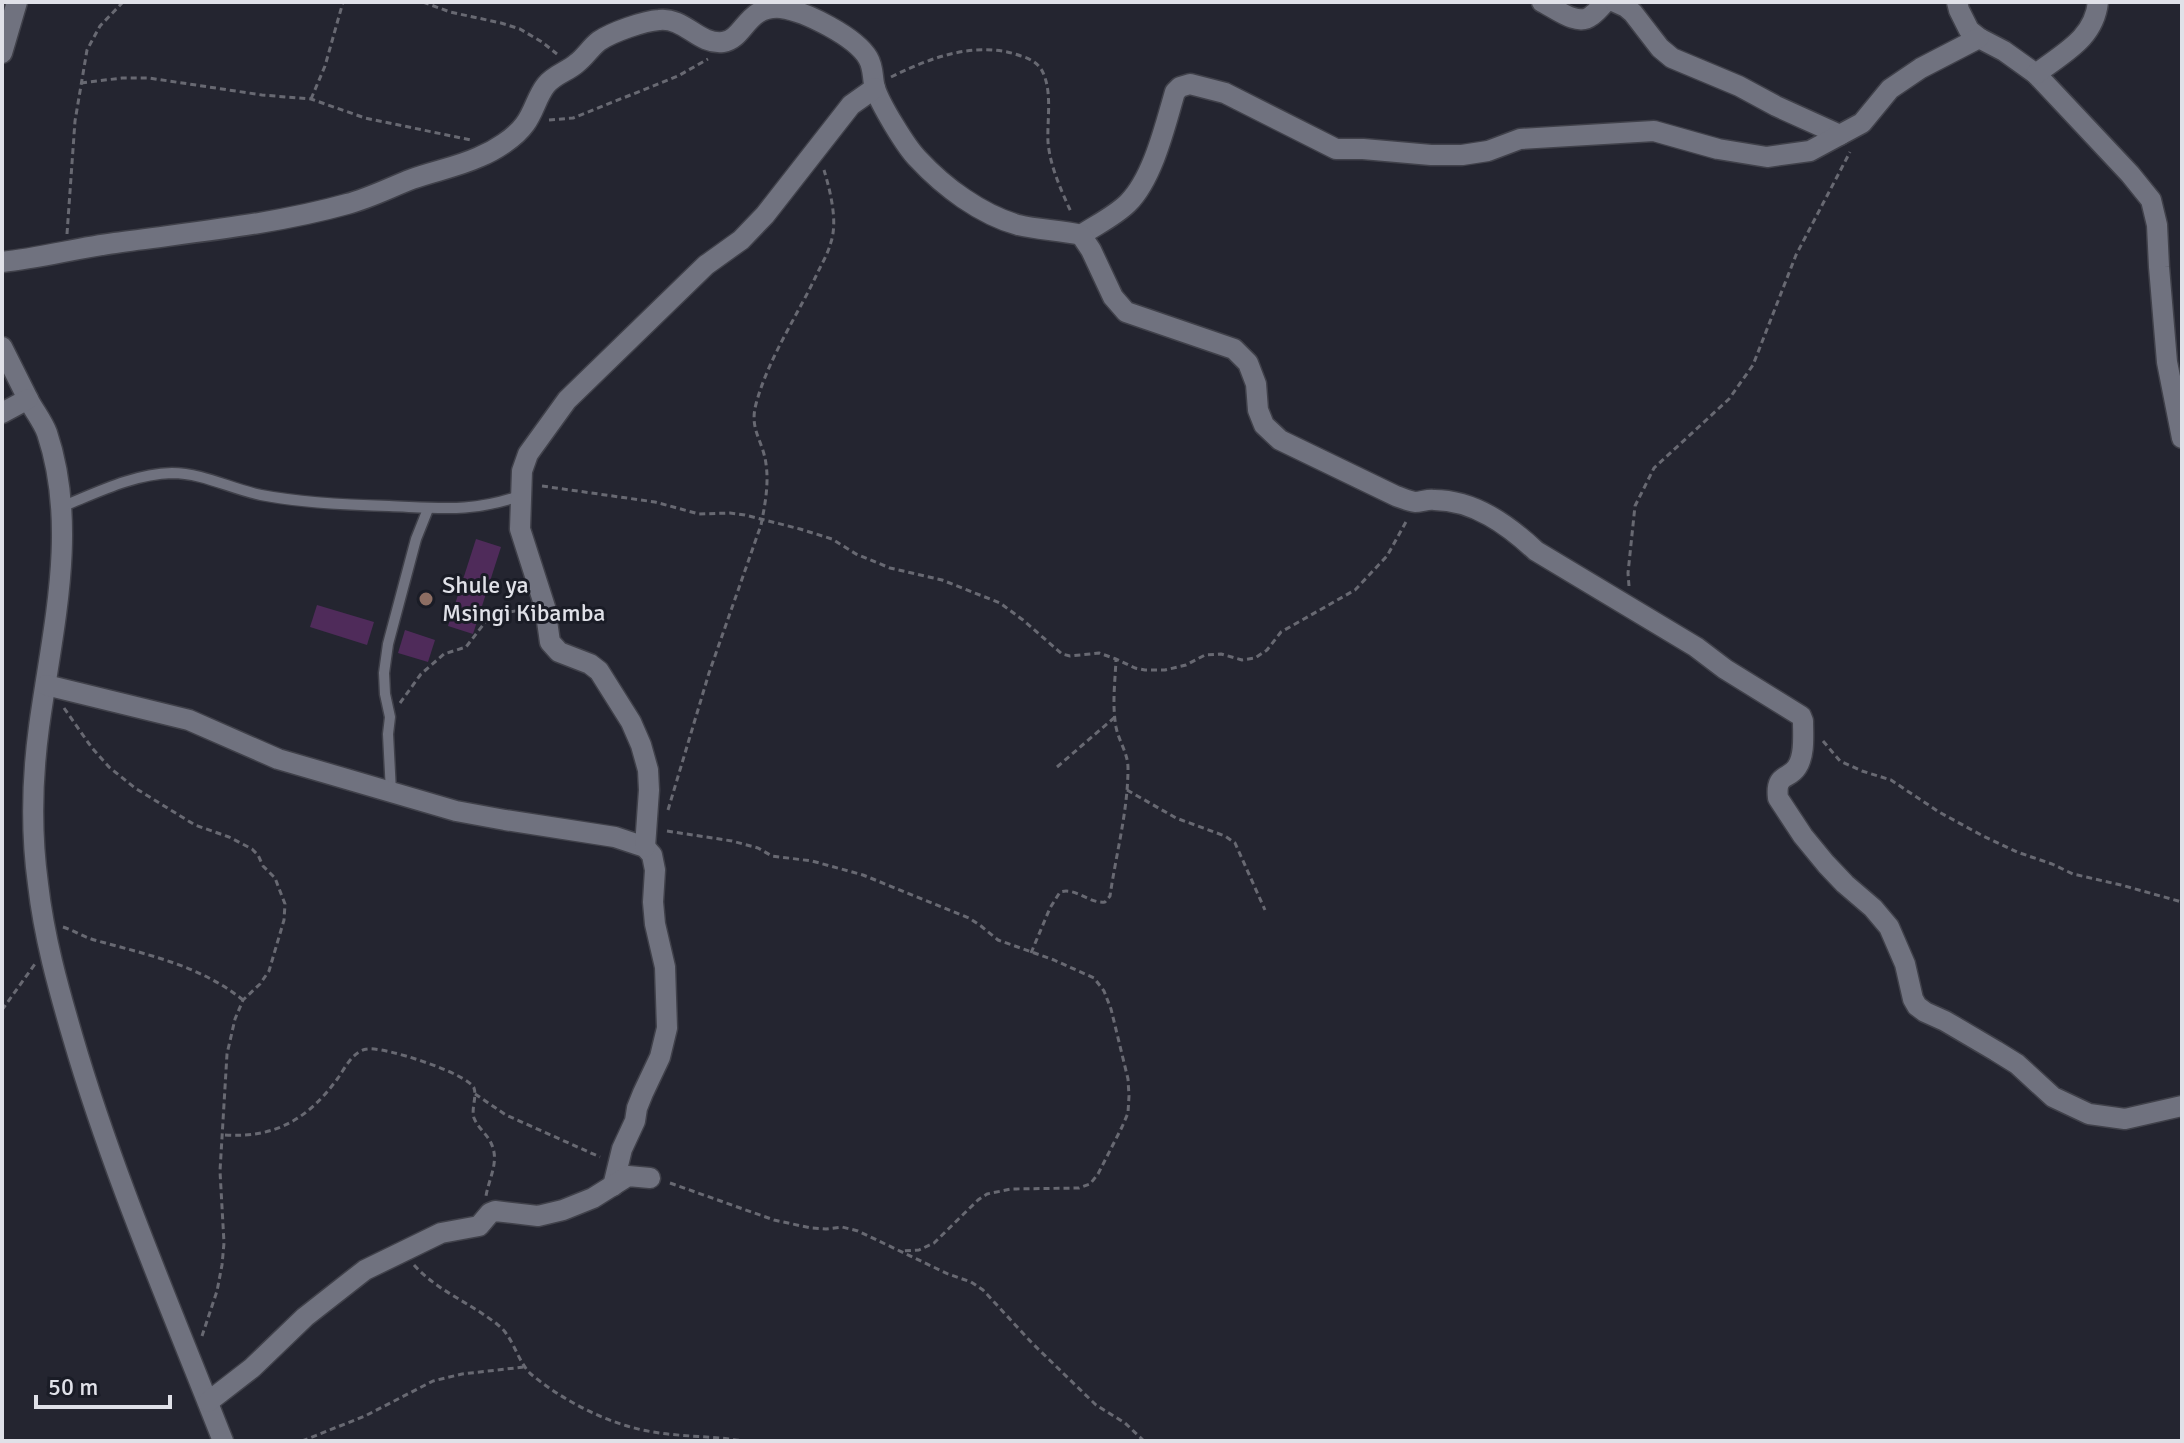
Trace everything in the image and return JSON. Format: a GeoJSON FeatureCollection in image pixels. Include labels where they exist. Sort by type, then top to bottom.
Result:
{"type":"FeatureCollection","features":[{"type":"Feature","properties":{"kind":"street"},"geometry":{"type":"LineString","coordinates":[[2,53],[17,2]]}},
{"type":"Feature","properties":{"kind":"street"},"geometry":{"type":"LineString","coordinates":[[1542,2],[1582,20],[1588,19],[1606,2]]}},
{"type":"Feature","properties":{"kind":"street"},"geometry":{"type":"LineString","coordinates":[[1615,2],[1633,13],[1660,48],[1672,58],[1739,86],[1840,135]]}},
{"type":"Feature","properties":{"kind":"street"},"geometry":{"type":"LineString","coordinates":[[1957,2],[1969,30],[2036,74],[2151,200],[2157,225],[2167,362],[2182,438]]}},
{"type":"Feature","properties":{"kind":"street"},"geometry":{"type":"LineString","coordinates":[[2036,74],[2089,32],[2098,2]]}},
{"type":"Feature","properties":{"kind":"street"},"geometry":{"type":"LineString","coordinates":[[2,262],[217,229],[346,204],[481,156],[513,136],[527,120],[551,79],[572,67],[600,40],[660,20],[678,23],[708,40],[725,42],[758,12],[780,8],[799,13],[830,28],[855,43],[867,57],[873,70],[875,88],[907,146],[929,170],[969,202],[994,215],[1018,225],[1081,235],[1132,200],[1153,159],[1175,92],[1190,84],[1225,93],[1336,149],[1462,155],[1488,151],[1520,139],[1654,131],[1718,149],[1767,157],[1810,151],[1862,123],[1890,89],[1921,68],[1979,38]]}},
{"type":"Feature","properties":{"kind":"street"},"geometry":{"type":"LineString","coordinates":[[645,847],[648,770],[631,722],[599,671],[590,664],[565,655],[550,642],[545,607],[521,537],[522,471],[528,454],[567,400],[706,265],[741,240],[765,215],[851,105],[875,88]]}},
{"type":"Feature","properties":{"kind":"street"},"geometry":{"type":"LineString","coordinates":[[1081,235],[1113,297],[1126,312],[1234,349],[1248,363],[1256,384],[1258,410],[1264,425],[1280,440],[1396,496],[1415,502],[1434,500],[1460,504],[1489,515],[1536,551],[1696,647],[1725,669],[1801,716],[1799,765],[1782,778],[1778,798],[1826,864],[1889,927],[1905,964],[1917,1006],[2017,1064],[2053,1097],[2089,1114],[2125,1119],[2182,1106]]}},
{"type":"Feature","properties":{"kind":"street"},"geometry":{"type":"LineString","coordinates":[[2,347],[46,431],[61,507],[56,628],[39,729],[34,788],[33,825],[38,884],[48,950],[95,1111],[223,1441]]}},
{"type":"Feature","properties":{"kind":"street"},"geometry":{"type":"LineString","coordinates":[[2,413],[28,399]]}},
{"type":"Feature","properties":{"kind":"street"},"geometry":{"type":"LineString","coordinates":[[45,689],[189,720],[278,759],[456,811],[615,837],[645,847],[652,855],[655,924],[665,967],[667,1028],[660,1057],[643,1093],[615,1176],[593,1198],[563,1210],[538,1216],[495,1211],[479,1226],[441,1233],[365,1270],[338,1289],[252,1368],[208,1402]]}},
{"type":"Feature","properties":{"kind":"street"},"geometry":{"type":"LineString","coordinates":[[615,1176],[650,1178]]}},
{"type":"Feature","properties":{"kind":"lane"},"geometry":{"type":"LineString","coordinates":[[61,507],[132,479],[169,473],[187,474],[259,494],[309,502],[428,509],[485,506],[522,489]]}},
{"type":"Feature","properties":{"kind":"lane"},"geometry":{"type":"LineString","coordinates":[[391,792],[390,717],[384,673],[388,644],[416,539],[428,509]]}},
{"type":"Feature","properties":{"kind":"path"},"geometry":{"type":"LineString","coordinates":[[66,250],[71,157],[87,50],[100,26],[123,2]]}},
{"type":"Feature","properties":{"kind":"path"},"geometry":{"type":"LineString","coordinates":[[311,99],[325,66],[343,2]]}},
{"type":"Feature","properties":{"kind":"path"},"geometry":{"type":"LineString","coordinates":[[423,2],[520,29],[542,42],[572,67]]}},
{"type":"Feature","properties":{"kind":"path"},"geometry":{"type":"LineString","coordinates":[[527,120],[573,118],[678,76],[703,63],[725,42]]}},
{"type":"Feature","properties":{"kind":"path"},"geometry":{"type":"LineString","coordinates":[[875,88],[917,64],[952,53],[980,49],[1008,51],[1035,62],[1042,70],[1046,83],[1048,146],[1055,174],[1081,235]]}},
{"type":"Feature","properties":{"kind":"path"},"geometry":{"type":"LineString","coordinates":[[81,83],[149,78],[311,99],[365,118],[482,142],[502,143]]}},
{"type":"Feature","properties":{"kind":"path"},"geometry":{"type":"LineString","coordinates":[[1633,609],[1628,573],[1635,506],[1654,468],[1729,399],[1753,365],[1796,255],[1862,123]]}},
{"type":"Feature","properties":{"kind":"path"},"geometry":{"type":"LineString","coordinates":[[666,818],[709,673],[762,521],[766,463],[754,429],[756,404],[770,364],[831,242],[834,226],[828,183],[817,148]]}},
{"type":"Feature","properties":{"kind":"path"},"geometry":{"type":"LineString","coordinates":[[522,489],[633,498],[699,514],[730,513],[800,529],[832,539],[856,554],[890,568],[942,580],[1000,603],[1062,654],[1099,653],[1135,668],[1165,670],[1186,665],[1205,655],[1221,654],[1242,660],[1255,658],[1267,650],[1281,632],[1355,590],[1387,556],[1415,502]]}},
{"type":"Feature","properties":{"kind":"path"},"geometry":{"type":"LineString","coordinates":[[390,717],[421,674],[444,654],[466,647],[490,616],[545,607]]}},
{"type":"Feature","properties":{"kind":"path"},"geometry":{"type":"LineString","coordinates":[[1031,953],[1060,892],[1068,890],[1098,903],[1105,902],[1110,896],[1127,790],[1128,759],[1118,736],[1115,717],[1116,659]]}},
{"type":"Feature","properties":{"kind":"path"},"geometry":{"type":"LineString","coordinates":[[45,689],[61,704],[109,767],[195,825],[252,849],[275,878],[285,904],[280,937],[269,971],[243,1000],[227,1054],[220,1171],[224,1243],[222,1265],[204,1333],[190,1356]]}},
{"type":"Feature","properties":{"kind":"path"},"geometry":{"type":"LineString","coordinates":[[1057,767],[1115,717]]}},
{"type":"Feature","properties":{"kind":"path"},"geometry":{"type":"LineString","coordinates":[[1803,721],[1840,761],[1891,780],[1983,836],[2073,874],[2182,902]]}},
{"type":"Feature","properties":{"kind":"path"},"geometry":{"type":"LineString","coordinates":[[1127,790],[1176,818],[1211,830],[1235,843],[1265,910]]}},
{"type":"Feature","properties":{"kind":"path"},"geometry":{"type":"LineString","coordinates":[[645,847],[659,830],[732,841],[758,848],[772,856],[838,867],[881,881],[969,918],[998,940],[1084,973],[1098,982],[1104,991],[1128,1079],[1129,1096],[1128,1113],[1098,1174],[1090,1184],[1079,1188],[1025,1188],[987,1194],[934,1243],[919,1250],[902,1251]]}},
{"type":"Feature","properties":{"kind":"path"},"geometry":{"type":"LineString","coordinates":[[43,921],[73,930],[93,941],[127,948],[199,972],[220,982],[243,1000]]}},
{"type":"Feature","properties":{"kind":"path"},"geometry":{"type":"LineString","coordinates":[[2,1010],[28,972],[48,950]]}},
{"type":"Feature","properties":{"kind":"path"},"geometry":{"type":"LineString","coordinates":[[223,1135],[247,1137],[284,1127],[318,1103],[356,1054],[368,1049],[429,1062],[467,1081],[474,1089],[473,1115],[492,1144],[495,1162],[488,1184],[484,1220]]}},
{"type":"Feature","properties":{"kind":"path"},"geometry":{"type":"LineString","coordinates":[[475,1094],[506,1115],[615,1176]]}},
{"type":"Feature","properties":{"kind":"path"},"geometry":{"type":"LineString","coordinates":[[650,1178],[774,1220],[811,1228],[842,1227],[971,1282],[983,1290],[1096,1405],[1125,1423],[1144,1441]]}},
{"type":"Feature","properties":{"kind":"path"},"geometry":{"type":"LineString","coordinates":[[402,1252],[421,1274],[439,1288],[502,1328],[524,1367],[547,1387],[571,1401],[600,1416],[652,1432],[744,1441]]}},
{"type":"Feature","properties":{"kind":"path"},"geometry":{"type":"LineString","coordinates":[[302,1441],[365,1416],[433,1381],[462,1374],[524,1367]]}},
{"type":"Feature","properties":{"kind":"building"},"geometry":{"type":"Polygon","coordinates":[[[476,539],[501,547],[473,634],[448,626],[476,539]]]}},
{"type":"Feature","properties":{"kind":"building"},"geometry":{"type":"Polygon","coordinates":[[[317,605],[374,622],[367,645],[310,627],[317,605]]]}},
{"type":"Feature","properties":{"kind":"building"},"geometry":{"type":"Polygon","coordinates":[[[405,630],[435,640],[428,662],[398,653],[405,630]]]}},
{"type":"Feature","properties":{"kind":"place","name":"Shule ya Msingi Kibamba"},"geometry":{"type":"Point","coordinates":[426,599]}}]}
